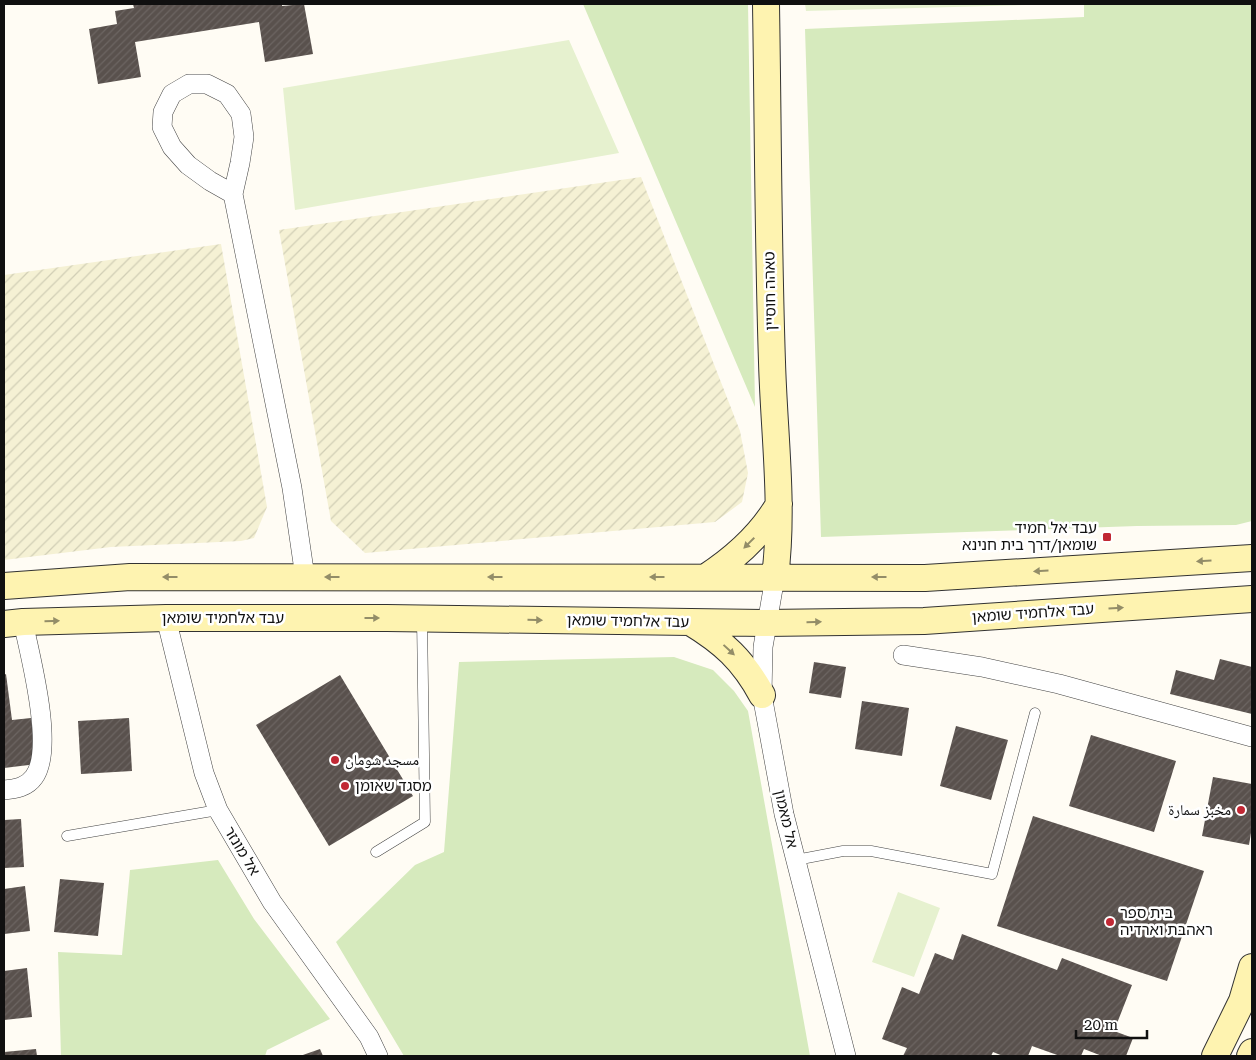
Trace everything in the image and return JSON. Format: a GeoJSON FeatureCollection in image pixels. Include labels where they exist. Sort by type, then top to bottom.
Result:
{"type":"FeatureCollection","features":[{"type":"Feature","properties":{"kind":"main road","name":"טאהה חוסיין"},"geometry":{"type":"LineString","coordinates":[[766,4],[771,345],[779,504],[775,577]]}},
{"type":"Feature","properties":{"kind":"main road"},"geometry":{"type":"LineString","coordinates":[[706,577],[728,562],[747,545],[770,519],[779,504]]}},
{"type":"Feature","properties":{"kind":"main road"},"geometry":{"type":"LineString","coordinates":[[4,586],[130,577],[925,578],[1252,558]]}},
{"type":"Feature","properties":{"kind":"main road","name":"עבד אלחמיד שומאן"},"geometry":{"type":"LineString","coordinates":[[14,623],[166,618],[765,623],[924,621],[1252,598]]}},
{"type":"Feature","properties":{"kind":"main road"},"geometry":{"type":"LineString","coordinates":[[690,622],[717,640],[736,656],[747,669],[762,695]]}},
{"type":"Feature","properties":{"kind":"main road"},"geometry":{"type":"LineString","coordinates":[[1215,1056],[1242,1000],[1252,968]]}},
{"type":"Feature","properties":{"kind":"main road"},"geometry":{"type":"LineString","coordinates":[[1250,1056],[1252,1052]]}},
{"type":"Feature","properties":{"kind":"street"},"geometry":{"type":"LineString","coordinates":[[233,194],[210,181],[188,165],[172,147],[162,127],[164,112],[172,94],[189,84],[207,84],[227,94],[241,114],[244,137],[233,194],[292,488],[305,577]]}},
{"type":"Feature","properties":{"kind":"street","name":"אל מאמון"},"geometry":{"type":"LineString","coordinates":[[775,577],[765,623],[761,672],[762,695],[784,814],[846,1056]]}},
{"type":"Feature","properties":{"kind":"street","name":"אל מונזר"},"geometry":{"type":"LineString","coordinates":[[166,618],[204,773],[218,810],[272,902],[369,1037],[378,1056]]}},
{"type":"Feature","properties":{"kind":"street"},"geometry":{"type":"LineString","coordinates":[[4,790],[15,789],[28,784],[36,776],[42,754],[41,715],[14,623]]}},
{"type":"Feature","properties":{"kind":"street"},"geometry":{"type":"LineString","coordinates":[[903,654],[982,667],[1059,684],[1252,737]]}},
{"type":"Feature","properties":{"kind":"lane"},"geometry":{"type":"LineString","coordinates":[[376,852],[425,822],[422,619]]}},
{"type":"Feature","properties":{"kind":"lane"},"geometry":{"type":"LineString","coordinates":[[796,860],[843,851],[871,851],[992,874],[1035,713]]}},
{"type":"Feature","properties":{"kind":"lane"},"geometry":{"type":"LineString","coordinates":[[67,836],[218,810]]}},
{"type":"Feature","properties":{"kind":"shaded area"},"geometry":{"type":"Polygon","coordinates":[[[641,177],[740,431],[748,473],[742,502],[715,522],[365,553],[331,521],[279,230],[641,177]]]}},
{"type":"Feature","properties":{"kind":"shaded area"},"geometry":{"type":"Polygon","coordinates":[[[221,244],[267,507],[254,538],[241,541],[111,547],[4,560],[4,275],[221,244]]]}},
{"type":"Feature","properties":{"kind":"green space"},"geometry":{"type":"Polygon","coordinates":[[[583,4],[748,4],[755,407],[583,4]]]}},
{"type":"Feature","properties":{"kind":"green space"},"geometry":{"type":"Polygon","coordinates":[[[805,4],[1067,4],[806,11],[805,4]]]}},
{"type":"Feature","properties":{"kind":"green space"},"geometry":{"type":"Polygon","coordinates":[[[1084,4],[1252,4],[1252,521],[1236,525],[1137,526],[821,537],[805,29],[1084,17],[1084,4]]]}},
{"type":"Feature","properties":{"kind":"green space"},"geometry":{"type":"Polygon","coordinates":[[[569,40],[619,153],[295,210],[283,88],[569,40]]]}},
{"type":"Feature","properties":{"kind":"green space"},"geometry":{"type":"Polygon","coordinates":[[[674,657],[713,670],[734,691],[748,711],[810,1056],[404,1056],[336,942],[415,865],[444,852],[459,662],[674,657]]]}},
{"type":"Feature","properties":{"kind":"green space"},"geometry":{"type":"Polygon","coordinates":[[[218,860],[254,919],[330,1019],[267,1050],[265,1056],[61,1056],[58,952],[122,955],[130,870],[218,860]]]}},
{"type":"Feature","properties":{"kind":"green space"},"geometry":{"type":"Polygon","coordinates":[[[898,892],[940,908],[914,977],[872,962],[898,892]]]}},
{"type":"Feature","properties":{"kind":"building"},"geometry":{"type":"Polygon","coordinates":[[[133,4],[282,4],[282,6],[304,4],[313,54],[265,62],[259,22],[135,42],[141,77],[98,84],[89,29],[117,24],[115,11],[134,8],[133,4]]]}},
{"type":"Feature","properties":{"kind":"building"},"geometry":{"type":"Polygon","coordinates":[[[1220,659],[1252,667],[1252,714],[1170,694],[1176,670],[1214,680],[1220,659]]]}},
{"type":"Feature","properties":{"kind":"building"},"geometry":{"type":"Polygon","coordinates":[[[814,662],[846,667],[841,698],[809,693],[814,662]]]}},
{"type":"Feature","properties":{"kind":"building"},"geometry":{"type":"Polygon","coordinates":[[[6,674],[12,720],[31,718],[37,764],[4,768],[4,675],[6,674]]]}},
{"type":"Feature","properties":{"kind":"building","name":"مسجد شومان"},"geometry":{"type":"Polygon","coordinates":[[[340,675],[413,796],[329,846],[256,725],[340,675]]]}},
{"type":"Feature","properties":{"kind":"building"},"geometry":{"type":"Polygon","coordinates":[[[862,701],[909,708],[902,756],[855,749],[862,701]]]}},
{"type":"Feature","properties":{"kind":"building"},"geometry":{"type":"Polygon","coordinates":[[[129,718],[132,771],[81,774],[78,721],[129,718]]]}},
{"type":"Feature","properties":{"kind":"building"},"geometry":{"type":"Polygon","coordinates":[[[956,726],[1008,740],[991,800],[940,786],[956,726]]]}},
{"type":"Feature","properties":{"kind":"building"},"geometry":{"type":"Polygon","coordinates":[[[1091,735],[1176,761],[1154,832],[1069,806],[1091,735]]]}},
{"type":"Feature","properties":{"kind":"building"},"geometry":{"type":"Polygon","coordinates":[[[1213,777],[1252,784],[1252,827],[1249,845],[1202,836],[1213,777]]]}},
{"type":"Feature","properties":{"kind":"building"},"geometry":{"type":"Polygon","coordinates":[[[1033,816],[1204,871],[1167,981],[997,926],[1033,816]]]}},
{"type":"Feature","properties":{"kind":"building"},"geometry":{"type":"Polygon","coordinates":[[[21,819],[24,867],[4,868],[4,820],[21,819]]]}},
{"type":"Feature","properties":{"kind":"building"},"geometry":{"type":"Polygon","coordinates":[[[60,879],[104,883],[98,936],[54,932],[60,879]]]}},
{"type":"Feature","properties":{"kind":"building"},"geometry":{"type":"Polygon","coordinates":[[[25,886],[30,931],[4,934],[4,889],[25,886]]]}},
{"type":"Feature","properties":{"kind":"building"},"geometry":{"type":"Polygon","coordinates":[[[962,934],[1057,970],[1062,958],[1132,985],[1114,1031],[1133,1038],[1126,1056],[1102,1056],[1084,1049],[1081,1056],[1060,1056],[1032,1046],[1028,1056],[1003,1056],[993,1052],[991,1056],[903,1056],[907,1048],[882,1039],[902,987],[919,994],[935,953],[953,960],[962,934]]]}},
{"type":"Feature","properties":{"kind":"building"},"geometry":{"type":"Polygon","coordinates":[[[27,968],[32,1017],[4,1020],[4,971],[27,968]]]}},
{"type":"Feature","properties":{"kind":"building"},"geometry":{"type":"Polygon","coordinates":[[[36,1049],[37,1056],[4,1056],[4,1052],[36,1049]]]}},
{"type":"Feature","properties":{"kind":"building"},"geometry":{"type":"Polygon","coordinates":[[[320,1049],[323,1056],[300,1056],[320,1049]]]}},
{"type":"Feature","properties":{"kind":"place","name":"עבד אל חמיד שומאן/דרך בית חנינא"},"geometry":{"type":"Point","coordinates":[1107,537]}},
{"type":"Feature","properties":{"kind":"place","name":"مسجد شومان"},"geometry":{"type":"Point","coordinates":[335,760]}},
{"type":"Feature","properties":{"kind":"place","name":"מסגד שאומן"},"geometry":{"type":"Point","coordinates":[345,786]}},
{"type":"Feature","properties":{"kind":"place","name":"مخبز سمارة"},"geometry":{"type":"Point","coordinates":[1241,810]}},
{"type":"Feature","properties":{"kind":"place","name":"בית ספר ראהבת וארדיה"},"geometry":{"type":"Point","coordinates":[1110,922]}}]}
